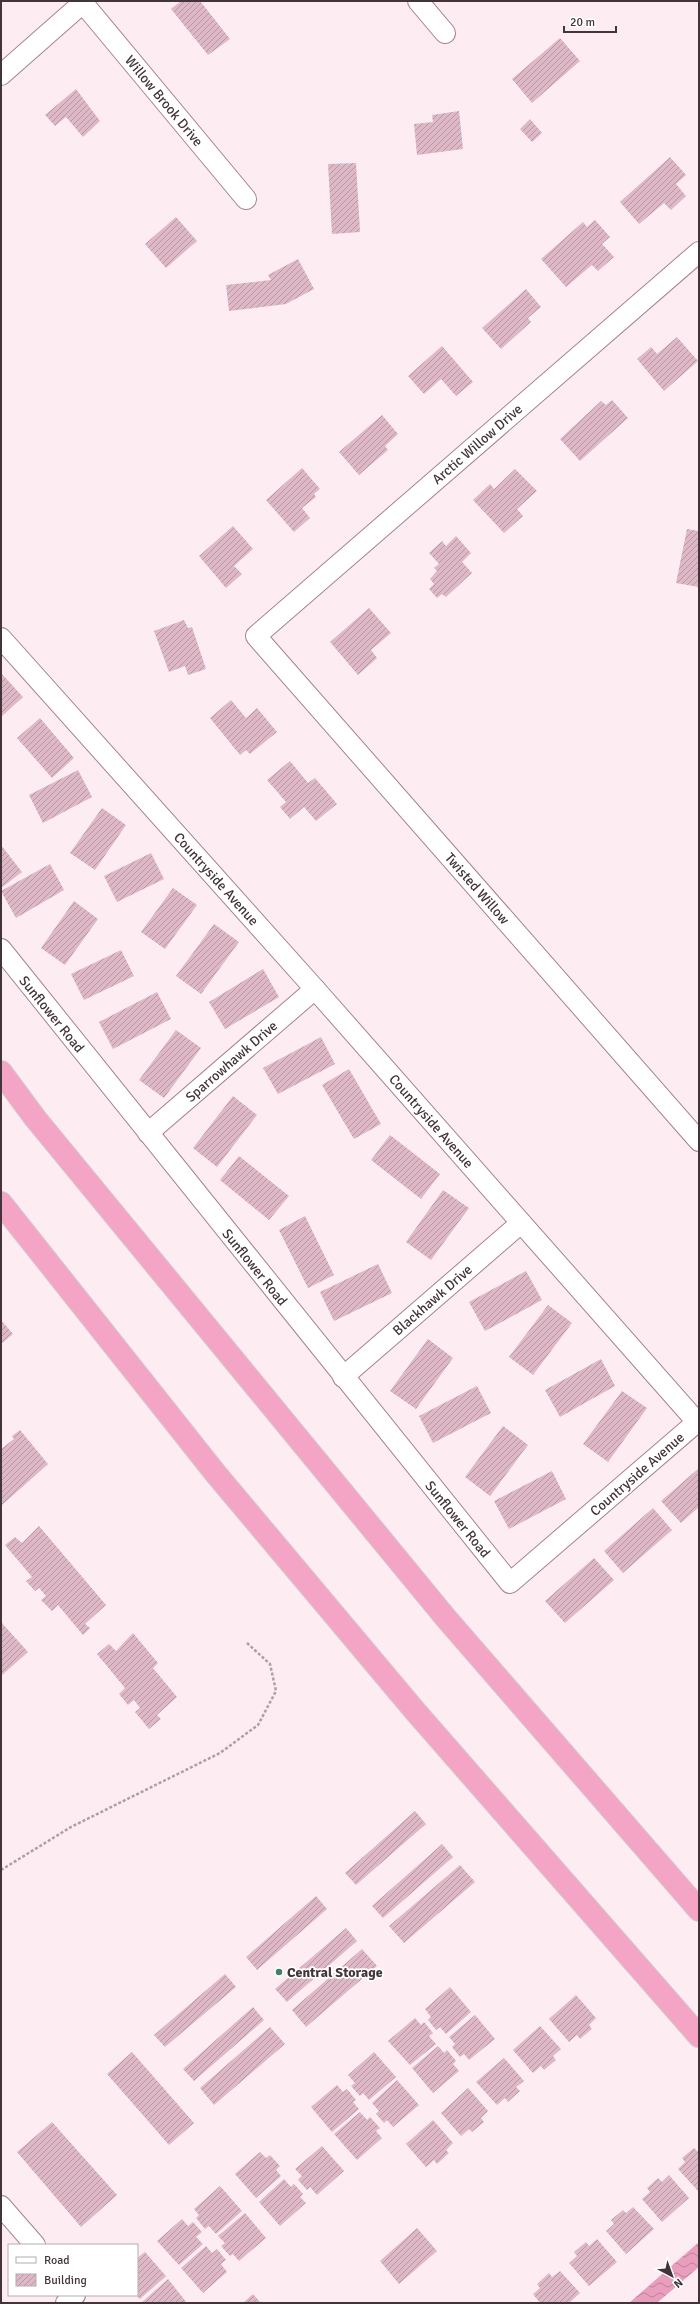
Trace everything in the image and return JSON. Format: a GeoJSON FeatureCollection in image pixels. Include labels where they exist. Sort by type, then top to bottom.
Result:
{"type":"FeatureCollection","features":[{"type":"Feature","properties":{"kind":"highway"},"geometry":{"type":"LineString","coordinates":[[1,1072],[40,1124],[445,1617],[699,1910]]}},
{"type":"Feature","properties":{"kind":"highway"},"geometry":{"type":"LineString","coordinates":[[1,1203],[216,1474],[420,1717],[699,2036]]}},
{"type":"Feature","properties":{"kind":"street"},"geometry":{"type":"LineString","coordinates":[[418,1],[445,32]]}},
{"type":"Feature","properties":{"kind":"street"},"geometry":{"type":"LineString","coordinates":[[1,75],[84,2]]}},
{"type":"Feature","properties":{"kind":"street","name":"Willow Brook Drive"},"geometry":{"type":"LineString","coordinates":[[84,2],[246,199]]}},
{"type":"Feature","properties":{"kind":"street","name":"Arctic Willow Drive"},"geometry":{"type":"LineString","coordinates":[[256,636],[699,252]]}},
{"type":"Feature","properties":{"kind":"street","name":"Twisted Willow"},"geometry":{"type":"LineString","coordinates":[[256,636],[699,1141]]}},
{"type":"Feature","properties":{"kind":"street","name":"Countryside Avenue"},"geometry":{"type":"LineString","coordinates":[[1,638],[315,989],[697,1422],[510,1583]]}},
{"type":"Feature","properties":{"kind":"street","name":"Sunflower Road"},"geometry":{"type":"LineString","coordinates":[[1,949],[343,1377],[510,1583]]}},
{"type":"Feature","properties":{"kind":"street","name":"Sparrowhawk Drive"},"geometry":{"type":"LineString","coordinates":[[148,1134],[315,989]]}},
{"type":"Feature","properties":{"kind":"street","name":"Blackhawk Drive"},"geometry":{"type":"LineString","coordinates":[[343,1377],[521,1223]]}},
{"type":"Feature","properties":{"kind":"street"},"geometry":{"type":"LineString","coordinates":[[1,2206],[33,2244]]}},
{"type":"Feature","properties":{"kind":"street"},"geometry":{"type":"LineString","coordinates":[[66,2303],[75,2296]]}},
{"type":"Feature","properties":{"kind":"path"},"geometry":{"type":"LineString","coordinates":[[1,1870],[71,1827],[220,1753],[258,1725],[276,1690],[270,1664],[246,1643]]}},
{"type":"Feature","properties":{"kind":"water"},"geometry":{"type":"Polygon","coordinates":[[[699,2242],[699,2267],[657,2303],[629,2303],[699,2242]]]}},
{"type":"Feature","properties":{"kind":"building"},"geometry":{"type":"Polygon","coordinates":[[[181,1],[200,1],[230,39],[208,55],[171,9],[181,1]]]}},
{"type":"Feature","properties":{"kind":"building"},"geometry":{"type":"Polygon","coordinates":[[[560,38],[580,61],[532,103],[512,79],[560,38]]]}},
{"type":"Feature","properties":{"kind":"building"},"geometry":{"type":"Polygon","coordinates":[[[76,89],[100,121],[83,137],[66,117],[55,126],[45,115],[76,89]]]}},
{"type":"Feature","properties":{"kind":"building"},"geometry":{"type":"Polygon","coordinates":[[[459,111],[463,149],[417,155],[414,124],[433,122],[432,115],[459,111]]]}},
{"type":"Feature","properties":{"kind":"building"},"geometry":{"type":"Polygon","coordinates":[[[530,119],[542,133],[532,142],[520,129],[530,119]]]}},
{"type":"Feature","properties":{"kind":"building"},"geometry":{"type":"Polygon","coordinates":[[[670,157],[686,175],[676,184],[686,196],[671,210],[664,203],[639,224],[620,202],[670,157]]]}},
{"type":"Feature","properties":{"kind":"building"},"geometry":{"type":"Polygon","coordinates":[[[356,163],[360,232],[332,234],[328,164],[356,163]]]}},
{"type":"Feature","properties":{"kind":"building"},"geometry":{"type":"Polygon","coordinates":[[[176,217],[197,241],[166,268],[145,244],[176,217]]]}},
{"type":"Feature","properties":{"kind":"building"},"geometry":{"type":"Polygon","coordinates":[[[595,220],[610,237],[602,244],[614,257],[598,271],[592,265],[566,287],[541,259],[583,222],[587,227],[595,220]]]}},
{"type":"Feature","properties":{"kind":"building"},"geometry":{"type":"Polygon","coordinates":[[[298,259],[314,289],[286,304],[229,311],[226,285],[271,280],[268,275],[298,259]]]}},
{"type":"Feature","properties":{"kind":"building"},"geometry":{"type":"Polygon","coordinates":[[[526,289],[541,307],[528,318],[531,322],[501,349],[482,328],[526,289]]]}},
{"type":"Feature","properties":{"kind":"building"},"geometry":{"type":"Polygon","coordinates":[[[677,337],[698,361],[664,391],[637,359],[651,347],[657,354],[677,337]]]}},
{"type":"Feature","properties":{"kind":"building"},"geometry":{"type":"Polygon","coordinates":[[[442,346],[473,382],[456,396],[441,379],[424,394],[408,376],[442,346]]]}},
{"type":"Feature","properties":{"kind":"building"},"geometry":{"type":"Polygon","coordinates":[[[612,400],[628,418],[580,461],[560,439],[601,401],[606,405],[612,400]]]}},
{"type":"Feature","properties":{"kind":"building"},"geometry":{"type":"Polygon","coordinates":[[[382,415],[398,434],[385,446],[388,450],[359,475],[339,452],[382,415]]]}},
{"type":"Feature","properties":{"kind":"building"},"geometry":{"type":"Polygon","coordinates":[[[302,468],[320,489],[314,494],[316,497],[302,508],[310,518],[294,532],[266,500],[302,468]]]}},
{"type":"Feature","properties":{"kind":"building"},"geometry":{"type":"Polygon","coordinates":[[[515,469],[537,491],[517,509],[523,516],[504,533],[473,500],[490,484],[494,489],[515,469]]]}},
{"type":"Feature","properties":{"kind":"building"},"geometry":{"type":"Polygon","coordinates":[[[233,526],[253,549],[234,566],[242,574],[226,588],[199,556],[233,526]]]}},
{"type":"Feature","properties":{"kind":"building"},"geometry":{"type":"Polygon","coordinates":[[[687,529],[699,531],[699,587],[676,583],[687,529]]]}},
{"type":"Feature","properties":{"kind":"building"},"geometry":{"type":"Polygon","coordinates":[[[456,536],[471,553],[462,562],[472,573],[446,597],[442,594],[437,598],[429,589],[434,584],[430,579],[437,571],[434,568],[439,564],[429,553],[442,541],[446,546],[456,536]]]}},
{"type":"Feature","properties":{"kind":"building"},"geometry":{"type":"Polygon","coordinates":[[[369,608],[391,633],[371,650],[377,658],[358,675],[330,642],[369,608]]]}},
{"type":"Feature","properties":{"kind":"building"},"geometry":{"type":"Polygon","coordinates":[[[184,620],[188,628],[192,627],[206,669],[188,675],[185,666],[169,672],[154,631],[184,620]]]}},
{"type":"Feature","properties":{"kind":"building"},"geometry":{"type":"Polygon","coordinates":[[[1,673],[23,697],[1,717],[1,673]]]}},
{"type":"Feature","properties":{"kind":"building"},"geometry":{"type":"Polygon","coordinates":[[[231,700],[246,718],[257,708],[277,732],[250,754],[246,750],[240,755],[210,718],[231,700]]]}},
{"type":"Feature","properties":{"kind":"building"},"geometry":{"type":"Polygon","coordinates":[[[40,718],[74,758],[52,778],[17,738],[40,718]]]}},
{"type":"Feature","properties":{"kind":"building"},"geometry":{"type":"Polygon","coordinates":[[[290,761],[308,783],[315,778],[337,804],[316,821],[304,807],[290,819],[280,807],[286,802],[267,780],[290,761]]]}},
{"type":"Feature","properties":{"kind":"building"},"geometry":{"type":"Polygon","coordinates":[[[78,770],[92,797],[43,823],[29,795],[78,770]]]}},
{"type":"Feature","properties":{"kind":"building"},"geometry":{"type":"Polygon","coordinates":[[[102,808],[126,825],[95,870],[70,853],[102,808]]]}},
{"type":"Feature","properties":{"kind":"building"},"geometry":{"type":"Polygon","coordinates":[[[1,845],[22,872],[1,888],[1,845]]]}},
{"type":"Feature","properties":{"kind":"building"},"geometry":{"type":"Polygon","coordinates":[[[151,853],[164,879],[117,902],[104,876],[151,853]]]}},
{"type":"Feature","properties":{"kind":"building"},"geometry":{"type":"Polygon","coordinates":[[[50,864],[64,890],[16,918],[1,891],[50,864]]]}},
{"type":"Feature","properties":{"kind":"building"},"geometry":{"type":"Polygon","coordinates":[[[173,888],[197,905],[165,949],[141,932],[173,888]]]}},
{"type":"Feature","properties":{"kind":"building"},"geometry":{"type":"Polygon","coordinates":[[[74,901],[98,919],[65,965],[41,948],[74,901]]]}},
{"type":"Feature","properties":{"kind":"building"},"geometry":{"type":"Polygon","coordinates":[[[214,924],[239,942],[201,994],[176,976],[214,924]]]}},
{"type":"Feature","properties":{"kind":"building"},"geometry":{"type":"Polygon","coordinates":[[[121,950],[134,976],[84,1000],[71,974],[121,950]]]}},
{"type":"Feature","properties":{"kind":"building"},"geometry":{"type":"Polygon","coordinates":[[[263,969],[279,997],[225,1029],[209,1002],[263,969]]]}},
{"type":"Feature","properties":{"kind":"building"},"geometry":{"type":"Polygon","coordinates":[[[157,992],[171,1019],[113,1049],[99,1022],[157,992]]]}},
{"type":"Feature","properties":{"kind":"building"},"geometry":{"type":"Polygon","coordinates":[[[176,1030],[201,1048],[164,1098],[139,1080],[176,1030]]]}},
{"type":"Feature","properties":{"kind":"building"},"geometry":{"type":"Polygon","coordinates":[[[321,1037],[335,1064],[278,1094],[263,1068],[321,1037]]]}},
{"type":"Feature","properties":{"kind":"building"},"geometry":{"type":"Polygon","coordinates":[[[349,1069],[381,1124],[354,1139],[322,1085],[349,1069]]]}},
{"type":"Feature","properties":{"kind":"building"},"geometry":{"type":"Polygon","coordinates":[[[233,1096],[257,1115],[217,1167],[193,1148],[233,1096]]]}},
{"type":"Feature","properties":{"kind":"building"},"geometry":{"type":"Polygon","coordinates":[[[390,1135],[440,1174],[421,1199],[371,1160],[390,1135]]]}},
{"type":"Feature","properties":{"kind":"building"},"geometry":{"type":"Polygon","coordinates":[[[239,1156],[289,1196],[269,1220],[220,1180],[239,1156]]]}},
{"type":"Feature","properties":{"kind":"building"},"geometry":{"type":"Polygon","coordinates":[[[443,1190],[469,1208],[431,1260],[406,1242],[443,1190]]]}},
{"type":"Feature","properties":{"kind":"building"},"geometry":{"type":"Polygon","coordinates":[[[305,1216],[334,1275],[308,1288],[279,1230],[305,1216]]]}},
{"type":"Feature","properties":{"kind":"building"},"geometry":{"type":"Polygon","coordinates":[[[378,1264],[392,1293],[334,1321],[320,1292],[378,1264]]]}},
{"type":"Feature","properties":{"kind":"building"},"geometry":{"type":"Polygon","coordinates":[[[526,1271],[542,1300],[485,1331],[469,1302],[526,1271]]]}},
{"type":"Feature","properties":{"kind":"building"},"geometry":{"type":"Polygon","coordinates":[[[548,1305],[572,1323],[533,1375],[509,1357],[548,1305]]]}},
{"type":"Feature","properties":{"kind":"building"},"geometry":{"type":"Polygon","coordinates":[[[1,1320],[13,1334],[1,1344],[1,1320]]]}},
{"type":"Feature","properties":{"kind":"building"},"geometry":{"type":"Polygon","coordinates":[[[428,1339],[453,1358],[416,1409],[390,1391],[428,1339]]]}},
{"type":"Feature","properties":{"kind":"building"},"geometry":{"type":"Polygon","coordinates":[[[601,1359],[615,1386],[560,1417],[545,1390],[601,1359]]]}},
{"type":"Feature","properties":{"kind":"building"},"geometry":{"type":"Polygon","coordinates":[[[477,1386],[491,1413],[433,1443],[419,1416],[477,1386]]]}},
{"type":"Feature","properties":{"kind":"building"},"geometry":{"type":"Polygon","coordinates":[[[622,1391],[647,1408],[608,1462],[583,1444],[622,1391]]]}},
{"type":"Feature","properties":{"kind":"building"},"geometry":{"type":"Polygon","coordinates":[[[503,1426],[528,1445],[490,1496],[465,1477],[503,1426]]]}},
{"type":"Feature","properties":{"kind":"building"},"geometry":{"type":"Polygon","coordinates":[[[20,1430],[48,1464],[1,1506],[1,1449],[14,1439],[12,1436],[20,1430]]]}},
{"type":"Feature","properties":{"kind":"building"},"geometry":{"type":"Polygon","coordinates":[[[699,1468],[699,1507],[681,1523],[661,1501],[699,1468]]]}},
{"type":"Feature","properties":{"kind":"building"},"geometry":{"type":"Polygon","coordinates":[[[552,1471],[566,1499],[509,1529],[494,1501],[552,1471]]]}},
{"type":"Feature","properties":{"kind":"building"},"geometry":{"type":"Polygon","coordinates":[[[653,1508],[672,1530],[623,1573],[604,1551],[653,1508]]]}},
{"type":"Feature","properties":{"kind":"building"},"geometry":{"type":"Polygon","coordinates":[[[39,1526],[106,1605],[85,1624],[90,1628],[83,1635],[58,1605],[52,1611],[41,1600],[46,1596],[39,1588],[35,1591],[26,1581],[32,1577],[5,1545],[15,1537],[22,1543],[39,1526]]]}},
{"type":"Feature","properties":{"kind":"building"},"geometry":{"type":"Polygon","coordinates":[[[594,1558],[614,1580],[565,1623],[545,1601],[594,1558]]]}},
{"type":"Feature","properties":{"kind":"building"},"geometry":{"type":"Polygon","coordinates":[[[1,1622],[28,1652],[1,1676],[1,1622]]]}},
{"type":"Feature","properties":{"kind":"building"},"geometry":{"type":"Polygon","coordinates":[[[133,1633],[158,1663],[153,1668],[177,1697],[157,1715],[161,1719],[149,1729],[135,1712],[140,1708],[134,1700],[128,1705],[119,1694],[125,1688],[97,1654],[109,1644],[116,1651],[133,1633]]]}},
{"type":"Feature","properties":{"kind":"building"},"geometry":{"type":"Polygon","coordinates":[[[415,1811],[426,1824],[356,1885],[345,1873],[415,1811]]]}},
{"type":"Feature","properties":{"kind":"building"},"geometry":{"type":"Polygon","coordinates":[[[442,1844],[453,1857],[383,1918],[372,1906],[442,1844]]]}},
{"type":"Feature","properties":{"kind":"building"},"geometry":{"type":"Polygon","coordinates":[[[460,1865],[475,1882],[404,1943],[389,1926],[460,1865]]]}},
{"type":"Feature","properties":{"kind":"building"},"geometry":{"type":"Polygon","coordinates":[[[316,1896],[327,1909],[257,1970],[246,1957],[316,1896]]]}},
{"type":"Feature","properties":{"kind":"building"},"geometry":{"type":"Polygon","coordinates":[[[346,1928],[357,1941],[287,2002],[275,1989],[346,1928]]]}},
{"type":"Feature","properties":{"kind":"building"},"geometry":{"type":"Polygon","coordinates":[[[362,1949],[377,1966],[306,2027],[292,2010],[362,1949]]]}},
{"type":"Feature","properties":{"kind":"building"},"geometry":{"type":"Polygon","coordinates":[[[225,1974],[236,1987],[165,2047],[154,2035],[225,1974]]]}},
{"type":"Feature","properties":{"kind":"building"},"geometry":{"type":"Polygon","coordinates":[[[450,1987],[471,2012],[446,2034],[440,2027],[436,2030],[428,2020],[431,2017],[425,2009],[450,1987]]]}},
{"type":"Feature","properties":{"kind":"building"},"geometry":{"type":"Polygon","coordinates":[[[576,1995],[596,2018],[589,2025],[592,2029],[580,2039],[577,2035],[569,2042],[549,2019],[576,1995]]]}},
{"type":"Feature","properties":{"kind":"building"},"geometry":{"type":"Polygon","coordinates":[[[253,2007],[264,2020],[194,2081],[183,2069],[253,2007]]]}},
{"type":"Feature","properties":{"kind":"building"},"geometry":{"type":"Polygon","coordinates":[[[475,2015],[495,2039],[469,2060],[464,2054],[460,2057],[452,2047],[455,2044],[449,2037],[475,2015]]]}},
{"type":"Feature","properties":{"kind":"building"},"geometry":{"type":"Polygon","coordinates":[[[415,2018],[421,2025],[424,2022],[433,2033],[429,2036],[436,2044],[410,2065],[388,2041],[415,2018]]]}},
{"type":"Feature","properties":{"kind":"building"},"geometry":{"type":"Polygon","coordinates":[[[540,2026],[561,2049],[553,2056],[556,2060],[544,2070],[541,2066],[533,2073],[513,2050],[540,2026]]]}},
{"type":"Feature","properties":{"kind":"building"},"geometry":{"type":"Polygon","coordinates":[[[270,2027],[285,2044],[214,2105],[200,2088],[270,2027]]]}},
{"type":"Feature","properties":{"kind":"building"},"geometry":{"type":"Polygon","coordinates":[[[438,2046],[444,2053],[447,2050],[456,2061],[453,2064],[459,2071],[433,2093],[412,2068],[438,2046]]]}},
{"type":"Feature","properties":{"kind":"building"},"geometry":{"type":"Polygon","coordinates":[[[132,2052],[194,2123],[169,2145],[107,2074],[132,2052]]]}},
{"type":"Feature","properties":{"kind":"building"},"geometry":{"type":"Polygon","coordinates":[[[374,2052],[396,2077],[369,2100],[363,2093],[360,2096],[351,2086],[355,2083],[348,2075],[374,2052]]]}},
{"type":"Feature","properties":{"kind":"building"},"geometry":{"type":"Polygon","coordinates":[[[504,2058],[524,2081],[516,2087],[520,2091],[508,2102],[505,2098],[497,2105],[476,2082],[504,2058]]]}},
{"type":"Feature","properties":{"kind":"building"},"geometry":{"type":"Polygon","coordinates":[[[397,2080],[419,2105],[393,2127],[387,2120],[384,2123],[376,2114],[379,2111],[372,2103],[397,2080]]]}},
{"type":"Feature","properties":{"kind":"building"},"geometry":{"type":"Polygon","coordinates":[[[337,2085],[343,2092],[347,2089],[356,2100],[353,2102],[359,2109],[332,2132],[311,2107],[337,2085]]]}},
{"type":"Feature","properties":{"kind":"building"},"geometry":{"type":"Polygon","coordinates":[[[468,2088],[488,2111],[481,2118],[484,2122],[472,2132],[469,2129],[461,2136],[441,2113],[468,2088]]]}},
{"type":"Feature","properties":{"kind":"building"},"geometry":{"type":"Polygon","coordinates":[[[360,2112],[367,2120],[370,2117],[380,2128],[376,2131],[382,2138],[357,2160],[334,2134],[360,2112]]]}},
{"type":"Feature","properties":{"kind":"building"},"geometry":{"type":"Polygon","coordinates":[[[433,2120],[453,2143],[446,2150],[449,2153],[437,2164],[434,2160],[426,2167],[406,2144],[433,2120]]]}},
{"type":"Feature","properties":{"kind":"building"},"geometry":{"type":"Polygon","coordinates":[[[52,2122],[117,2195],[81,2227],[17,2152],[52,2122]]]}},
{"type":"Feature","properties":{"kind":"building"},"geometry":{"type":"Polygon","coordinates":[[[322,2146],[344,2171],[317,2195],[310,2187],[307,2190],[298,2180],[302,2176],[295,2169],[322,2146]]]}},
{"type":"Feature","properties":{"kind":"building"},"geometry":{"type":"Polygon","coordinates":[[[694,2148],[697,2151],[699,2150],[698,2191],[678,2169],[685,2162],[682,2158],[694,2148]]]}},
{"type":"Feature","properties":{"kind":"building"},"geometry":{"type":"Polygon","coordinates":[[[260,2152],[266,2158],[270,2155],[280,2166],[276,2170],[281,2176],[256,2198],[235,2174],[260,2152]]]}},
{"type":"Feature","properties":{"kind":"building"},"geometry":{"type":"Polygon","coordinates":[[[669,2175],[689,2198],[662,2222],[642,2199],[650,2192],[647,2188],[658,2178],[662,2182],[669,2175]]]}},
{"type":"Feature","properties":{"kind":"building"},"geometry":{"type":"Polygon","coordinates":[[[284,2179],[291,2187],[294,2184],[303,2194],[300,2197],[306,2203],[280,2226],[259,2202],[284,2179]]]}},
{"type":"Feature","properties":{"kind":"building"},"geometry":{"type":"Polygon","coordinates":[[[220,2186],[242,2211],[216,2234],[209,2226],[205,2229],[196,2218],[199,2215],[194,2209],[220,2186]]]}},
{"type":"Feature","properties":{"kind":"building"},"geometry":{"type":"Polygon","coordinates":[[[633,2207],[654,2229],[626,2254],[606,2231],[614,2224],[611,2220],[623,2210],[626,2213],[633,2207]]]}},
{"type":"Feature","properties":{"kind":"building"},"geometry":{"type":"Polygon","coordinates":[[[245,2213],[266,2238],[239,2261],[233,2254],[230,2256],[221,2246],[225,2243],[218,2236],[245,2213]]]}},
{"type":"Feature","properties":{"kind":"building"},"geometry":{"type":"Polygon","coordinates":[[[182,2219],[188,2226],[193,2222],[202,2232],[196,2237],[203,2244],[179,2265],[157,2241],[182,2219]]]}},
{"type":"Feature","properties":{"kind":"building"},"geometry":{"type":"Polygon","coordinates":[[[417,2228],[437,2251],[399,2284],[380,2261],[417,2228]]]}},
{"type":"Feature","properties":{"kind":"building"},"geometry":{"type":"Polygon","coordinates":[[[597,2239],[617,2262],[589,2286],[569,2263],[577,2256],[574,2252],[586,2242],[589,2246],[597,2239]]]}},
{"type":"Feature","properties":{"kind":"building"},"geometry":{"type":"Polygon","coordinates":[[[206,2246],[212,2253],[217,2249],[226,2260],[221,2264],[227,2272],[203,2293],[181,2268],[206,2246]]]}},
{"type":"Feature","properties":{"kind":"building"},"geometry":{"type":"Polygon","coordinates":[[[145,2252],[166,2276],[140,2299],[137,2296],[138,2257],[145,2252]]]}},
{"type":"Feature","properties":{"kind":"building"},"geometry":{"type":"Polygon","coordinates":[[[560,2271],[580,2293],[569,2303],[540,2303],[533,2294],[540,2288],[537,2284],[549,2273],[552,2277],[560,2271]]]}},
{"type":"Feature","properties":{"kind":"building"},"geometry":{"type":"Polygon","coordinates":[[[168,2279],[187,2303],[141,2303],[168,2279]]]}},
{"type":"Feature","properties":{"kind":"building"},"geometry":{"type":"Polygon","coordinates":[[[253,2294],[261,2303],[243,2303],[253,2294]]]}},
{"type":"Feature","properties":{"kind":"place","name":"Central Storage"},"geometry":{"type":"Point","coordinates":[279,1972]}}]}
